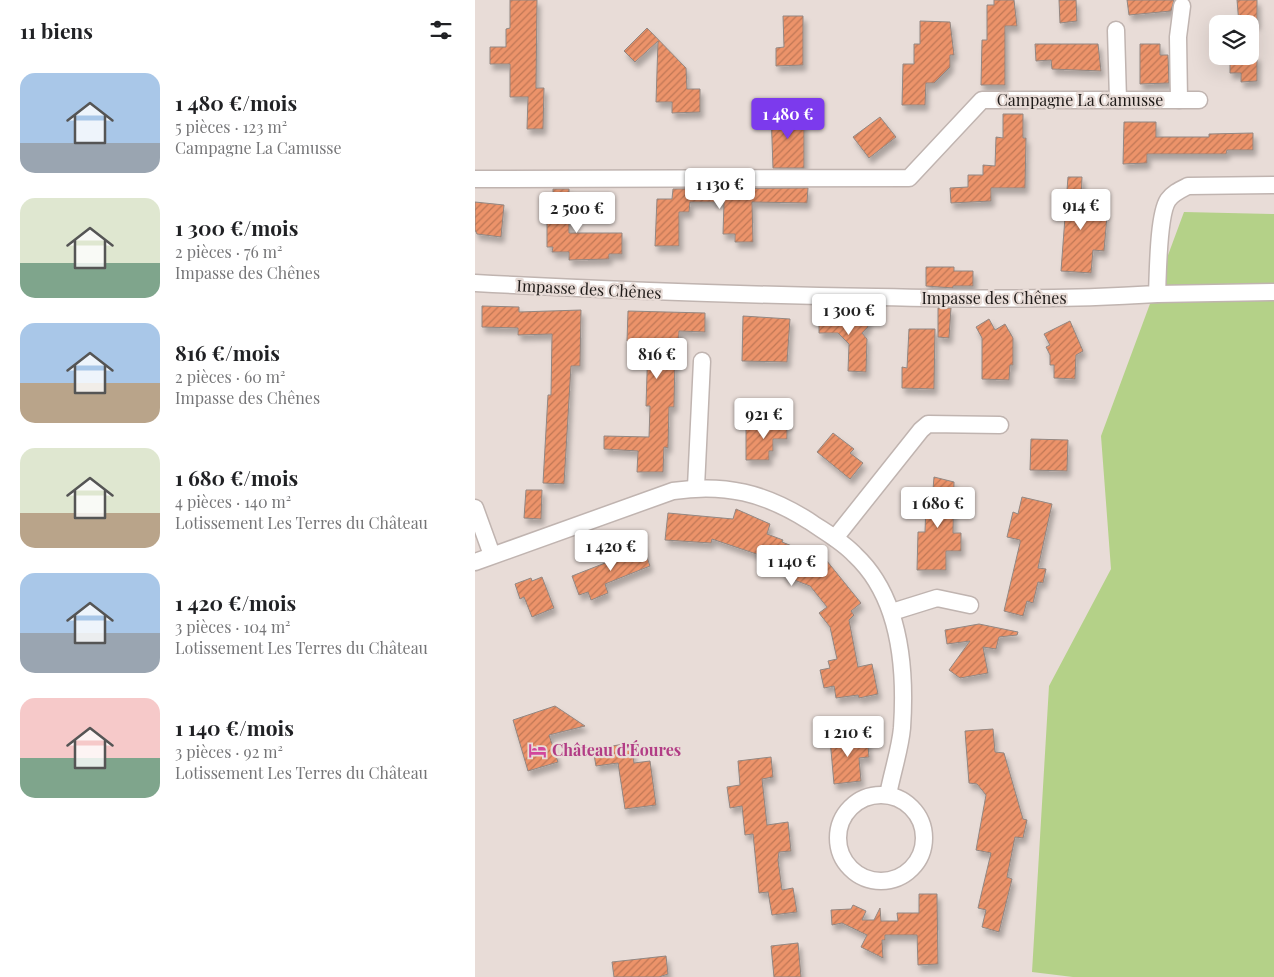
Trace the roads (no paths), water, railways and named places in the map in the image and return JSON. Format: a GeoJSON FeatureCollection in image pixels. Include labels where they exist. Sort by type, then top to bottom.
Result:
{"type":"FeatureCollection","features":[{"type":"Feature","properties":{"kind":"street","name":"Campagne La Camusse"},"geometry":{"type":"LineString","coordinates":[[1179,100],[1179,37],[1182,6]]}},
{"type":"Feature","properties":{"kind":"street"},"geometry":{"type":"LineString","coordinates":[[1116,30],[1118,100]]}},
{"type":"Feature","properties":{"kind":"street","name":"Campagne La Camusse"},"geometry":{"type":"LineString","coordinates":[[475,179],[909,178],[982,100],[1199,100]]}},
{"type":"Feature","properties":{"kind":"street"},"geometry":{"type":"LineString","coordinates":[[1157,294],[1162,220],[1167,202],[1175,193],[1188,186],[1274,186]]}},
{"type":"Feature","properties":{"kind":"street","name":"Impasse des Chênes"},"geometry":{"type":"LineString","coordinates":[[475,284],[696,294],[942,298],[1091,299],[1157,294],[1274,292]]}},
{"type":"Feature","properties":{"kind":"street"},"geometry":{"type":"LineString","coordinates":[[695,487],[702,361]]}},
{"type":"Feature","properties":{"kind":"street"},"geometry":{"type":"LineString","coordinates":[[835,538],[921,430],[928,424],[1000,425]]}},
{"type":"Feature","properties":{"kind":"street"},"geometry":{"type":"LineString","coordinates":[[475,562],[673,490],[695,487],[726,488],[758,494],[796,513],[835,538],[856,555],[875,579],[892,612],[902,675],[902,730],[888,795]]}},
{"type":"Feature","properties":{"kind":"street"},"geometry":{"type":"LineString","coordinates":[[475,508],[492,555]]}},
{"type":"Feature","properties":{"kind":"street"},"geometry":{"type":"LineString","coordinates":[[892,612],[937,598],[970,605]]}},
{"type":"Feature","properties":{"kind":"street"},"geometry":{"type":"LineString","coordinates":[[888,795],[902,800],[914,810],[922,822],[925,837],[923,852],[915,865],[904,875],[890,881],[875,881],[861,876],[849,867],[841,854],[838,839],[839,832],[848,811],[859,801],[873,796],[888,795]]}},
{"type":"Feature","properties":{"kind":"place","name":"Château d'Éoures"},"geometry":{"type":"Point","coordinates":[538,750]}}]}
